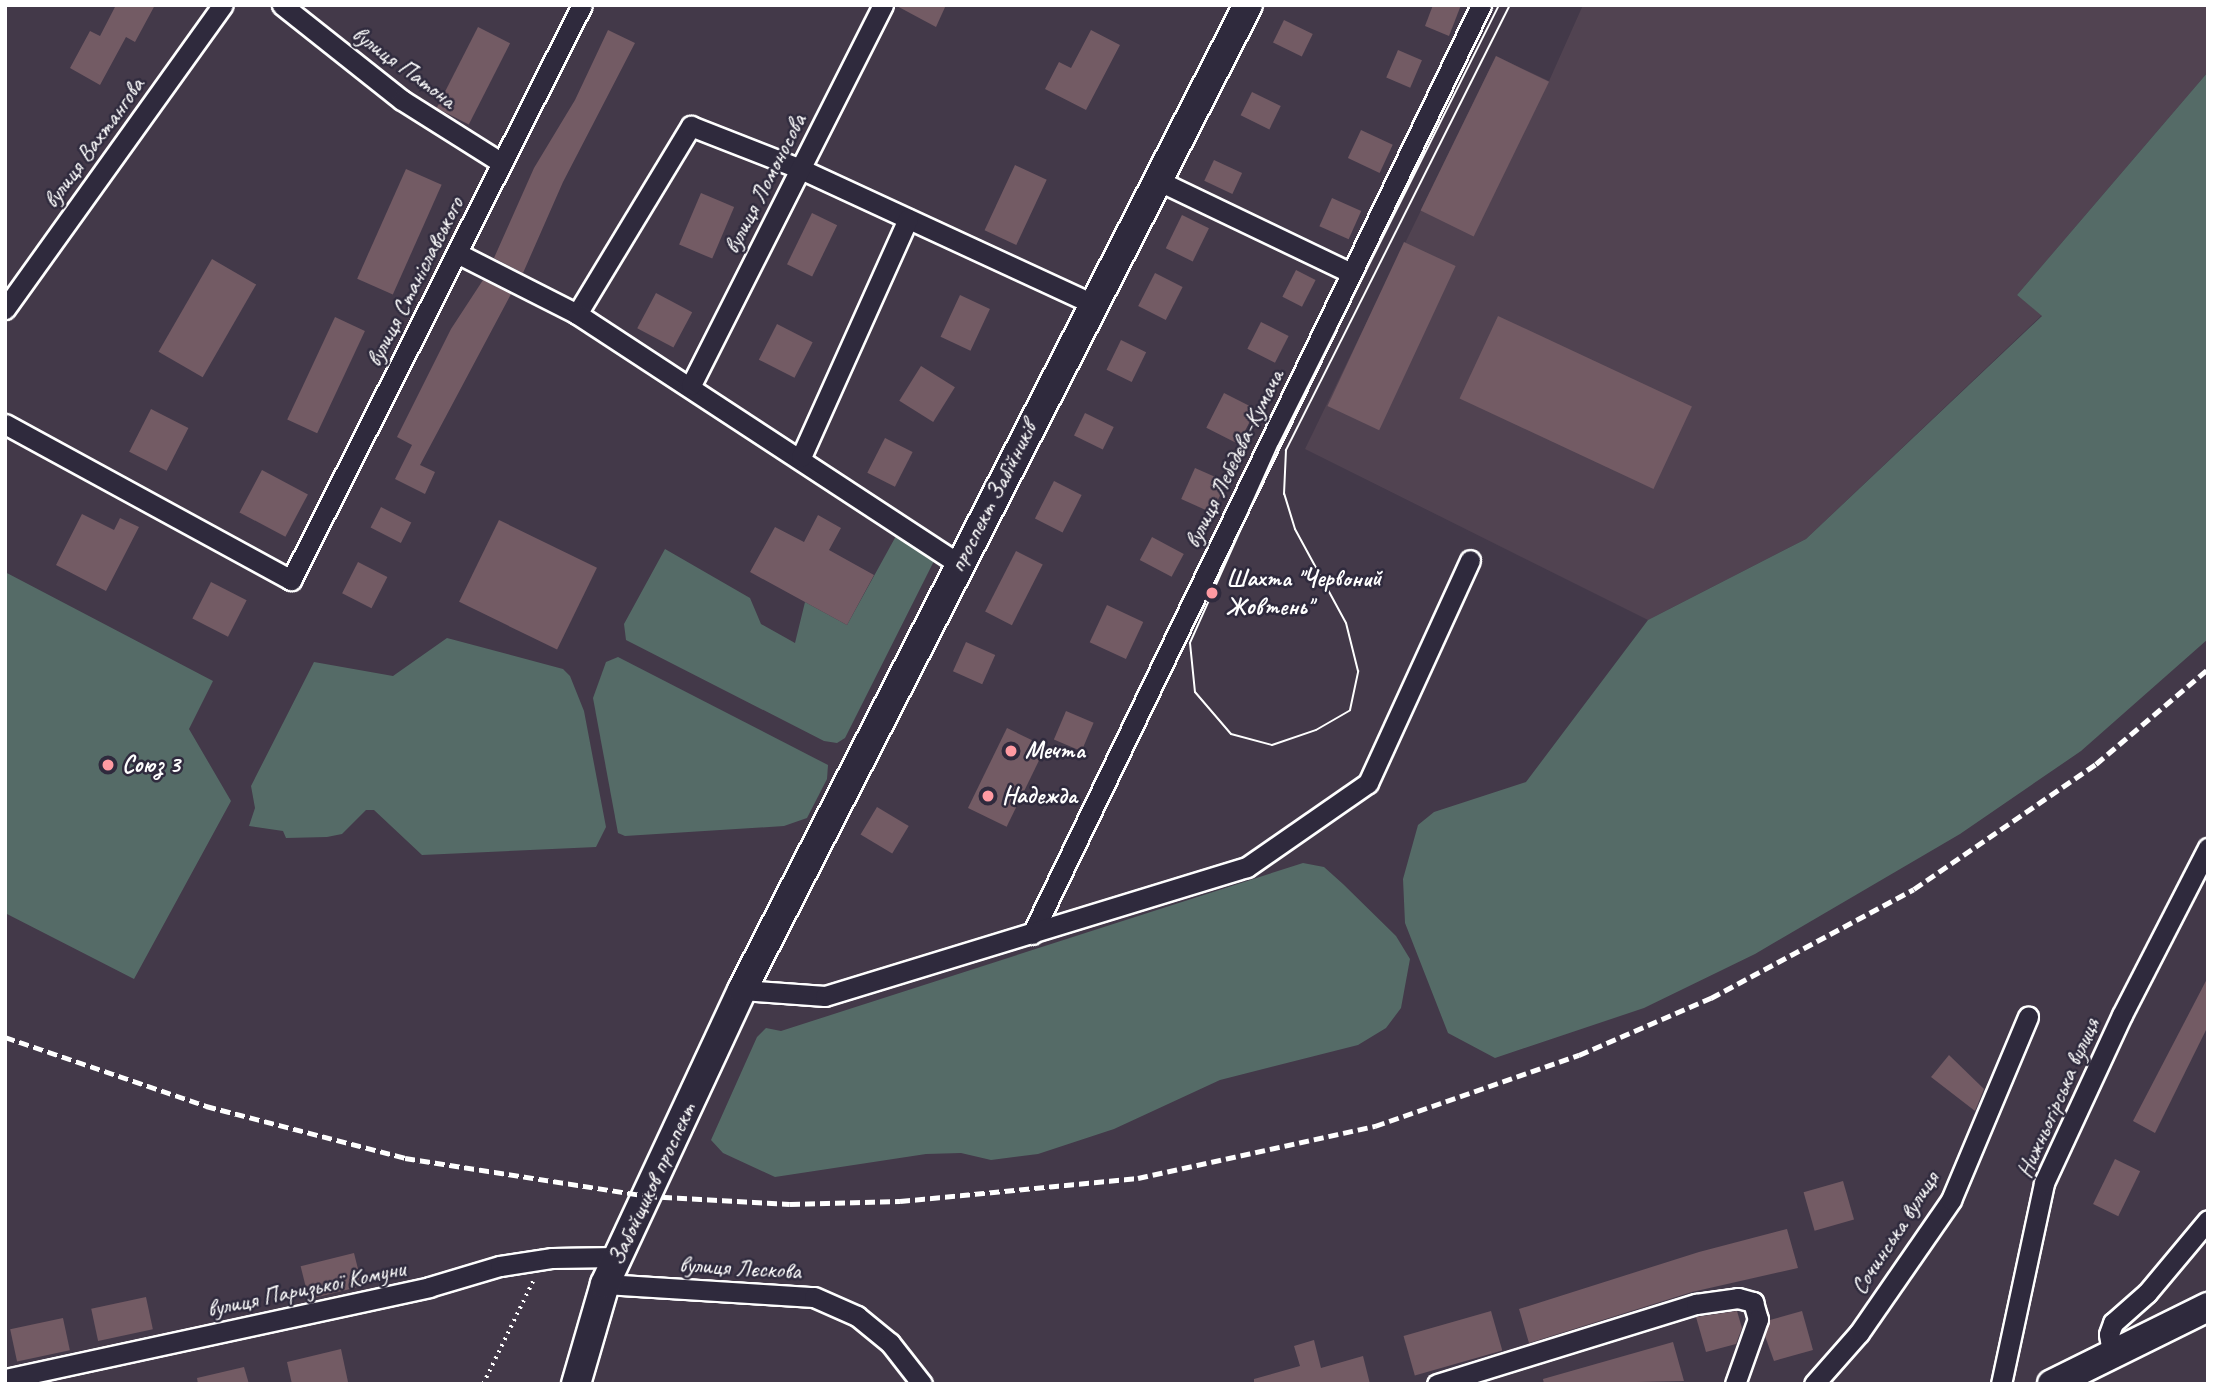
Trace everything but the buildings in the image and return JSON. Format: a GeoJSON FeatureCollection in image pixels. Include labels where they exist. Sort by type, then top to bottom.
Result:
{"type":"FeatureCollection","features":[{"type":"Feature","properties":{"kind":"main road","name":"проспект Забійників"},"geometry":{"type":"LineString","coordinates":[[742,990],[1091,303],[1248,5]]}},
{"type":"Feature","properties":{"kind":"main road","name":"Забойщиков проспект"},"geometry":{"type":"LineString","coordinates":[[576,1384],[605,1284],[742,990]]}},
{"type":"Feature","properties":{"kind":"main road"},"geometry":{"type":"LineString","coordinates":[[2052,1384],[2208,1307]]}},
{"type":"Feature","properties":{"kind":"street","name":"вулиця Вахтангова"},"geometry":{"type":"LineString","coordinates":[[5,309],[223,5]]}},
{"type":"Feature","properties":{"kind":"street","name":"вулиця Патона"},"geometry":{"type":"LineString","coordinates":[[282,5],[402,100],[502,163]]}},
{"type":"Feature","properties":{"kind":"street","name":"вулиця Станіславського"},"geometry":{"type":"LineString","coordinates":[[5,424],[291,580],[582,5]]}},
{"type":"Feature","properties":{"kind":"street","name":"вулиця Ломоносова"},"geometry":{"type":"LineString","coordinates":[[691,385],[883,5]]}},
{"type":"Feature","properties":{"kind":"street","name":"вулиця Лебедєва-Кумача"},"geometry":{"type":"LineString","coordinates":[[1031,934],[1480,5]]}},
{"type":"Feature","properties":{"kind":"street"},"geometry":{"type":"LineString","coordinates":[[577,314],[691,126],[801,169],[1091,303]]}},
{"type":"Feature","properties":{"kind":"street"},"geometry":{"type":"LineString","coordinates":[[1157,180],[1351,273]]}},
{"type":"Feature","properties":{"kind":"street"},"geometry":{"type":"LineString","coordinates":[[801,457],[908,219]]}},
{"type":"Feature","properties":{"kind":"street"},"geometry":{"type":"LineString","coordinates":[[457,253],[577,314],[691,385],[959,564]]}},
{"type":"Feature","properties":{"kind":"street"},"geometry":{"type":"LineString","coordinates":[[742,990],[825,996],[1247,867],[1368,783],[1470,561]]}},
{"type":"Feature","properties":{"kind":"street","name":"Нижньогірська вулиця"},"geometry":{"type":"LineString","coordinates":[[2001,1384],[2044,1183],[2122,1016],[2208,848]]}},
{"type":"Feature","properties":{"kind":"street","name":"Сочинська вулиця"},"geometry":{"type":"LineString","coordinates":[[1814,1384],[1859,1333],[1951,1200],[2028,1017]]}},
{"type":"Feature","properties":{"kind":"street"},"geometry":{"type":"LineString","coordinates":[[2112,1353],[2109,1334],[2113,1323],[2147,1293],[2208,1220]]}},
{"type":"Feature","properties":{"kind":"street","name":"вулиця Паризької Комуни"},"geometry":{"type":"LineString","coordinates":[[5,1379],[552,1258],[617,1257]]}},
{"type":"Feature","properties":{"kind":"street","name":"вулиця Лєскова"},"geometry":{"type":"LineString","coordinates":[[605,1284],[814,1297],[857,1316],[890,1343],[922,1384]]}},
{"type":"Feature","properties":{"kind":"street"},"geometry":{"type":"LineString","coordinates":[[1437,1384],[1696,1304],[1738,1298],[1753,1303],[1758,1318],[1735,1384]]}},
{"type":"Feature","properties":{"kind":"path"},"geometry":{"type":"LineString","coordinates":[[483,1384],[527,1287],[552,1258]]}},
{"type":"Feature","properties":{"kind":"shaded area"},"geometry":{"type":"Polygon","coordinates":[[[1583,5],[2208,5],[2208,72],[2017,295],[2042,315],[1806,539],[1648,620],[1305,449],[1496,56],[1549,81],[1583,5]]]}},
{"type":"Feature","properties":{"kind":"green space"},"geometry":{"type":"Polygon","coordinates":[[[2208,72],[2208,639],[2081,751],[1960,834],[1755,954],[1644,1008],[1495,1058],[1448,1033],[1405,923],[1403,879],[1418,825],[1434,812],[1526,782],[1648,620],[1806,539],[2042,316],[2017,295],[2208,72]]]}},
{"type":"Feature","properties":{"kind":"green space"},"geometry":{"type":"Polygon","coordinates":[[[896,536],[934,561],[845,738],[837,743],[824,741],[626,640],[624,624],[665,549],[750,598],[761,624],[795,643],[805,602],[847,625],[896,536]]]}},
{"type":"Feature","properties":{"kind":"green space","name":"Союз 3"},"geometry":{"type":"Polygon","coordinates":[[[5,572],[213,681],[189,729],[231,801],[134,979],[5,913],[5,572]]]}},
{"type":"Feature","properties":{"kind":"green space"},"geometry":{"type":"Polygon","coordinates":[[[447,638],[563,669],[570,676],[584,711],[606,827],[596,847],[422,855],[374,810],[366,810],[342,834],[327,837],[286,838],[283,831],[249,826],[255,808],[251,786],[314,662],[393,676],[447,638]]]}},
{"type":"Feature","properties":{"kind":"green space"},"geometry":{"type":"Polygon","coordinates":[[[618,657],[828,765],[827,779],[807,818],[784,826],[625,836],[618,833],[593,698],[606,662],[618,657]]]}},
{"type":"Feature","properties":{"kind":"green space"},"geometry":{"type":"Polygon","coordinates":[[[1303,863],[1324,867],[1343,884],[1396,936],[1410,959],[1401,1008],[1386,1028],[1358,1045],[1220,1080],[1114,1129],[1038,1154],[991,1160],[961,1153],[926,1154],[775,1177],[723,1153],[711,1140],[757,1037],[766,1028],[781,1031],[1303,863]]]}},
{"type":"Feature","properties":{"kind":"tram line"},"geometry":{"type":"LineString","coordinates":[[1499,5],[1278,446],[1190,643],[1195,692],[1231,734],[1272,745],[1316,730],[1350,710],[1358,671],[1346,623],[1295,529],[1284,494],[1286,450],[1510,5]]}},
{"type":"Feature","properties":{"kind":"railway"},"geometry":{"type":"LineString","coordinates":[[5,1037],[206,1106],[405,1158],[647,1196],[790,1204],[900,1201],[1138,1178],[1375,1126],[1579,1055],[1711,998],[1914,889],[2096,764],[2208,669]]}},
{"type":"Feature","properties":{"kind":"place","name":"Шахта \"Червоний Жовтень\""},"geometry":{"type":"Point","coordinates":[1212,593]}},
{"type":"Feature","properties":{"kind":"place","name":"Мечта"},"geometry":{"type":"Point","coordinates":[1011,751]}},
{"type":"Feature","properties":{"kind":"place","name":"Союз 3"},"geometry":{"type":"Point","coordinates":[108,765]}},
{"type":"Feature","properties":{"kind":"place","name":"Надежда"},"geometry":{"type":"Point","coordinates":[988,796]}}]}
